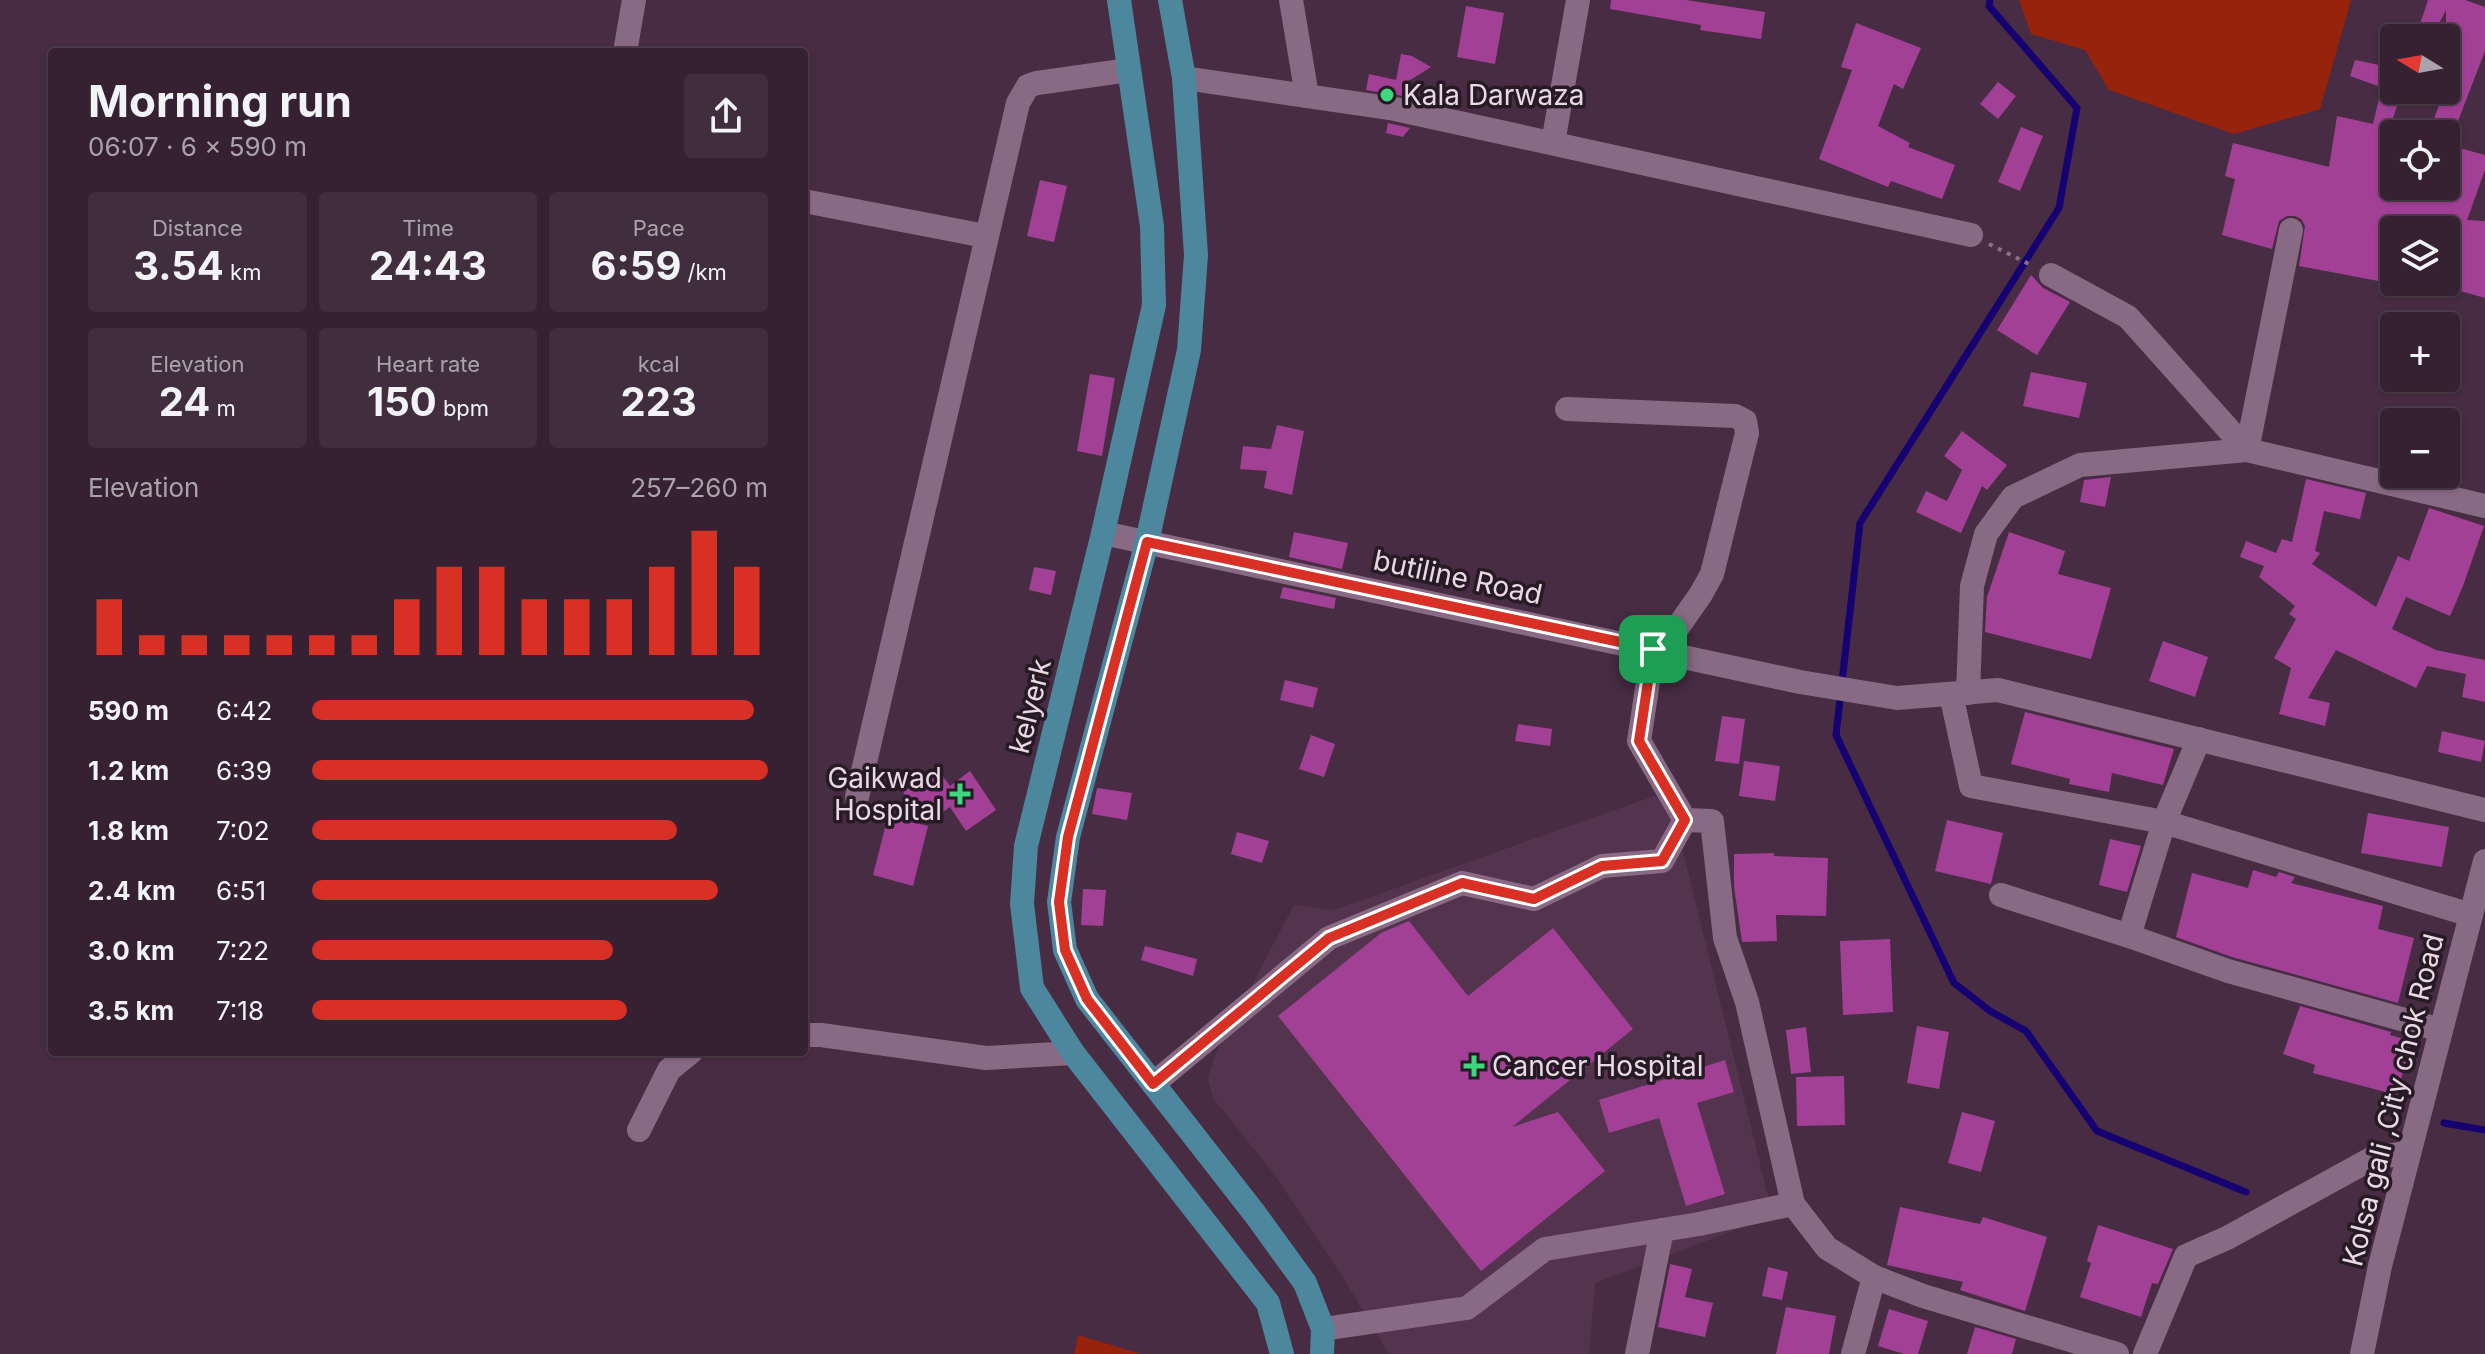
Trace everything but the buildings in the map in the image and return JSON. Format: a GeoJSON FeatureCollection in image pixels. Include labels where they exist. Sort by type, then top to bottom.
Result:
{"type":"FeatureCollection","features":[{"type":"Feature","properties":{"kind":"main road","name":"kelyerk"},"geometry":{"type":"LineString","coordinates":[[1119,0],[1152,226],[1154,305],[1103,533],[1026,846],[1022,904],[1032,988],[1073,1053],[1268,1303],[1282,1354]]}},
{"type":"Feature","properties":{"kind":"main road"},"geometry":{"type":"LineString","coordinates":[[1170,0],[1184,78],[1196,255],[1189,350],[1147,542],[1068,837],[1059,902],[1065,950],[1087,999],[1305,1283],[1323,1329],[1322,1354]]}},
{"type":"Feature","properties":{"kind":"street"},"geometry":{"type":"LineString","coordinates":[[626,48],[634,0]]}},
{"type":"Feature","properties":{"kind":"street"},"geometry":{"type":"LineString","coordinates":[[1291,0],[1307,96]]}},
{"type":"Feature","properties":{"kind":"street"},"geometry":{"type":"LineString","coordinates":[[1553,143],[1578,0]]}},
{"type":"Feature","properties":{"kind":"street"},"geometry":{"type":"LineString","coordinates":[[857,797],[985,236],[1013,118],[1022,93],[1028,86],[1037,83],[1129,70]]}},
{"type":"Feature","properties":{"kind":"street"},"geometry":{"type":"LineString","coordinates":[[1184,78],[1395,109],[1971,235]]}},
{"type":"Feature","properties":{"kind":"street"},"geometry":{"type":"LineString","coordinates":[[808,202],[985,236]]}},
{"type":"Feature","properties":{"kind":"street"},"geometry":{"type":"LineString","coordinates":[[2247,450],[2291,230]]}},
{"type":"Feature","properties":{"kind":"street"},"geometry":{"type":"LineString","coordinates":[[2051,275],[2128,317],[2247,450]]}},
{"type":"Feature","properties":{"kind":"street"},"geometry":{"type":"LineString","coordinates":[[1567,409],[1735,416],[1745,421],[1747,433],[1712,574],[1657,650],[1639,741],[1685,820]]}},
{"type":"Feature","properties":{"kind":"street"},"geometry":{"type":"LineString","coordinates":[[2477,909],[2164,822],[1971,786],[1960,694],[1972,586],[1986,534],[2013,497],[2080,465],[2247,450],[2485,506]]}},
{"type":"Feature","properties":{"kind":"street","name":"butiline Road"},"geometry":{"type":"LineString","coordinates":[[1103,533],[1800,682],[1897,698],[1998,690],[2485,810]]}},
{"type":"Feature","properties":{"kind":"street"},"geometry":{"type":"LineString","coordinates":[[2129,936],[2164,822],[2199,739]]}},
{"type":"Feature","properties":{"kind":"street"},"geometry":{"type":"LineString","coordinates":[[1153,1084],[1329,938],[1462,883],[1534,899],[1602,866],[1662,861],[1685,820]]}},
{"type":"Feature","properties":{"kind":"street"},"geometry":{"type":"LineString","coordinates":[[1685,820],[1712,821],[1725,938],[1747,1002],[1793,1204],[1827,1248],[1874,1277],[1923,1296],[2117,1354]]}},
{"type":"Feature","properties":{"kind":"street","name":"Kolsa gali ,City chok Road"},"geometry":{"type":"LineString","coordinates":[[2362,1354],[2380,1266],[2409,1152],[2477,909],[2485,861]]}},
{"type":"Feature","properties":{"kind":"street"},"geometry":{"type":"LineString","coordinates":[[2001,895],[2228,971],[2441,1030]]}},
{"type":"Feature","properties":{"kind":"street"},"geometry":{"type":"LineString","coordinates":[[808,1035],[986,1058],[1073,1053]]}},
{"type":"Feature","properties":{"kind":"street"},"geometry":{"type":"LineString","coordinates":[[639,1130],[669,1070],[686,1056]]}},
{"type":"Feature","properties":{"kind":"street"},"geometry":{"type":"LineString","coordinates":[[2145,1354],[2186,1256],[2227,1238],[2371,1159],[2409,1152]]}},
{"type":"Feature","properties":{"kind":"street"},"geometry":{"type":"LineString","coordinates":[[1323,1329],[1467,1308],[1545,1249],[1793,1204]]}},
{"type":"Feature","properties":{"kind":"street"},"geometry":{"type":"LineString","coordinates":[[1637,1354],[1662,1230]]}},
{"type":"Feature","properties":{"kind":"street"},"geometry":{"type":"LineString","coordinates":[[1853,1354],[1874,1277]]}},
{"type":"Feature","properties":{"kind":"path"},"geometry":{"type":"LineString","coordinates":[[1971,235],[2051,275]]}},
{"type":"Feature","properties":{"kind":"shaded area"},"geometry":{"type":"Polygon","coordinates":[[[2019,0],[2351,0],[2320,109],[2234,134],[2109,90],[2085,50],[2031,34],[2019,0]]]}},
{"type":"Feature","properties":{"kind":"shaded area","name":"Cancer Hospital"},"geometry":{"type":"Polygon","coordinates":[[[1668,791],[1773,1216],[1595,1283],[1589,1354],[1389,1354],[1344,1279],[1274,1174],[1213,1098],[1208,1078],[1216,1053],[1294,905],[1334,910],[1668,791]]]}},
{"type":"Feature","properties":{"kind":"shaded area"},"geometry":{"type":"Polygon","coordinates":[[[1078,1335],[1141,1354],[1074,1354],[1078,1335]]]}},
{"type":"Feature","properties":{"kind":"waterway"},"geometry":{"type":"LineString","coordinates":[[1990,0],[1989,6],[2077,108],[2059,208],[1860,523],[1836,735],[1954,983],[1990,1011],[2026,1031],[2097,1131],[2246,1192]]}},
{"type":"Feature","properties":{"kind":"waterway"},"geometry":{"type":"LineString","coordinates":[[2444,1123],[2485,1130]]}},
{"type":"Feature","properties":{"kind":"place","name":"Kala Darwaza"},"geometry":{"type":"Point","coordinates":[1387,95]}},
{"type":"Feature","properties":{"kind":"place","name":"Gaikwad Hospital"},"geometry":{"type":"Point","coordinates":[960,794]}},
{"type":"Feature","properties":{"kind":"place","name":"Cancer Hospital"},"geometry":{"type":"Point","coordinates":[1474,1066]}},
{"type":"Feature","properties":{"kind":"route"},"geometry":{"type":"LineString","coordinates":[[1147,542],[1653,649],[1639,741],[1685,820],[1662,861],[1602,866],[1534,899],[1462,883],[1329,938],[1153,1084],[1087,999],[1065,950],[1059,902],[1068,837],[1147,542]]}}]}
